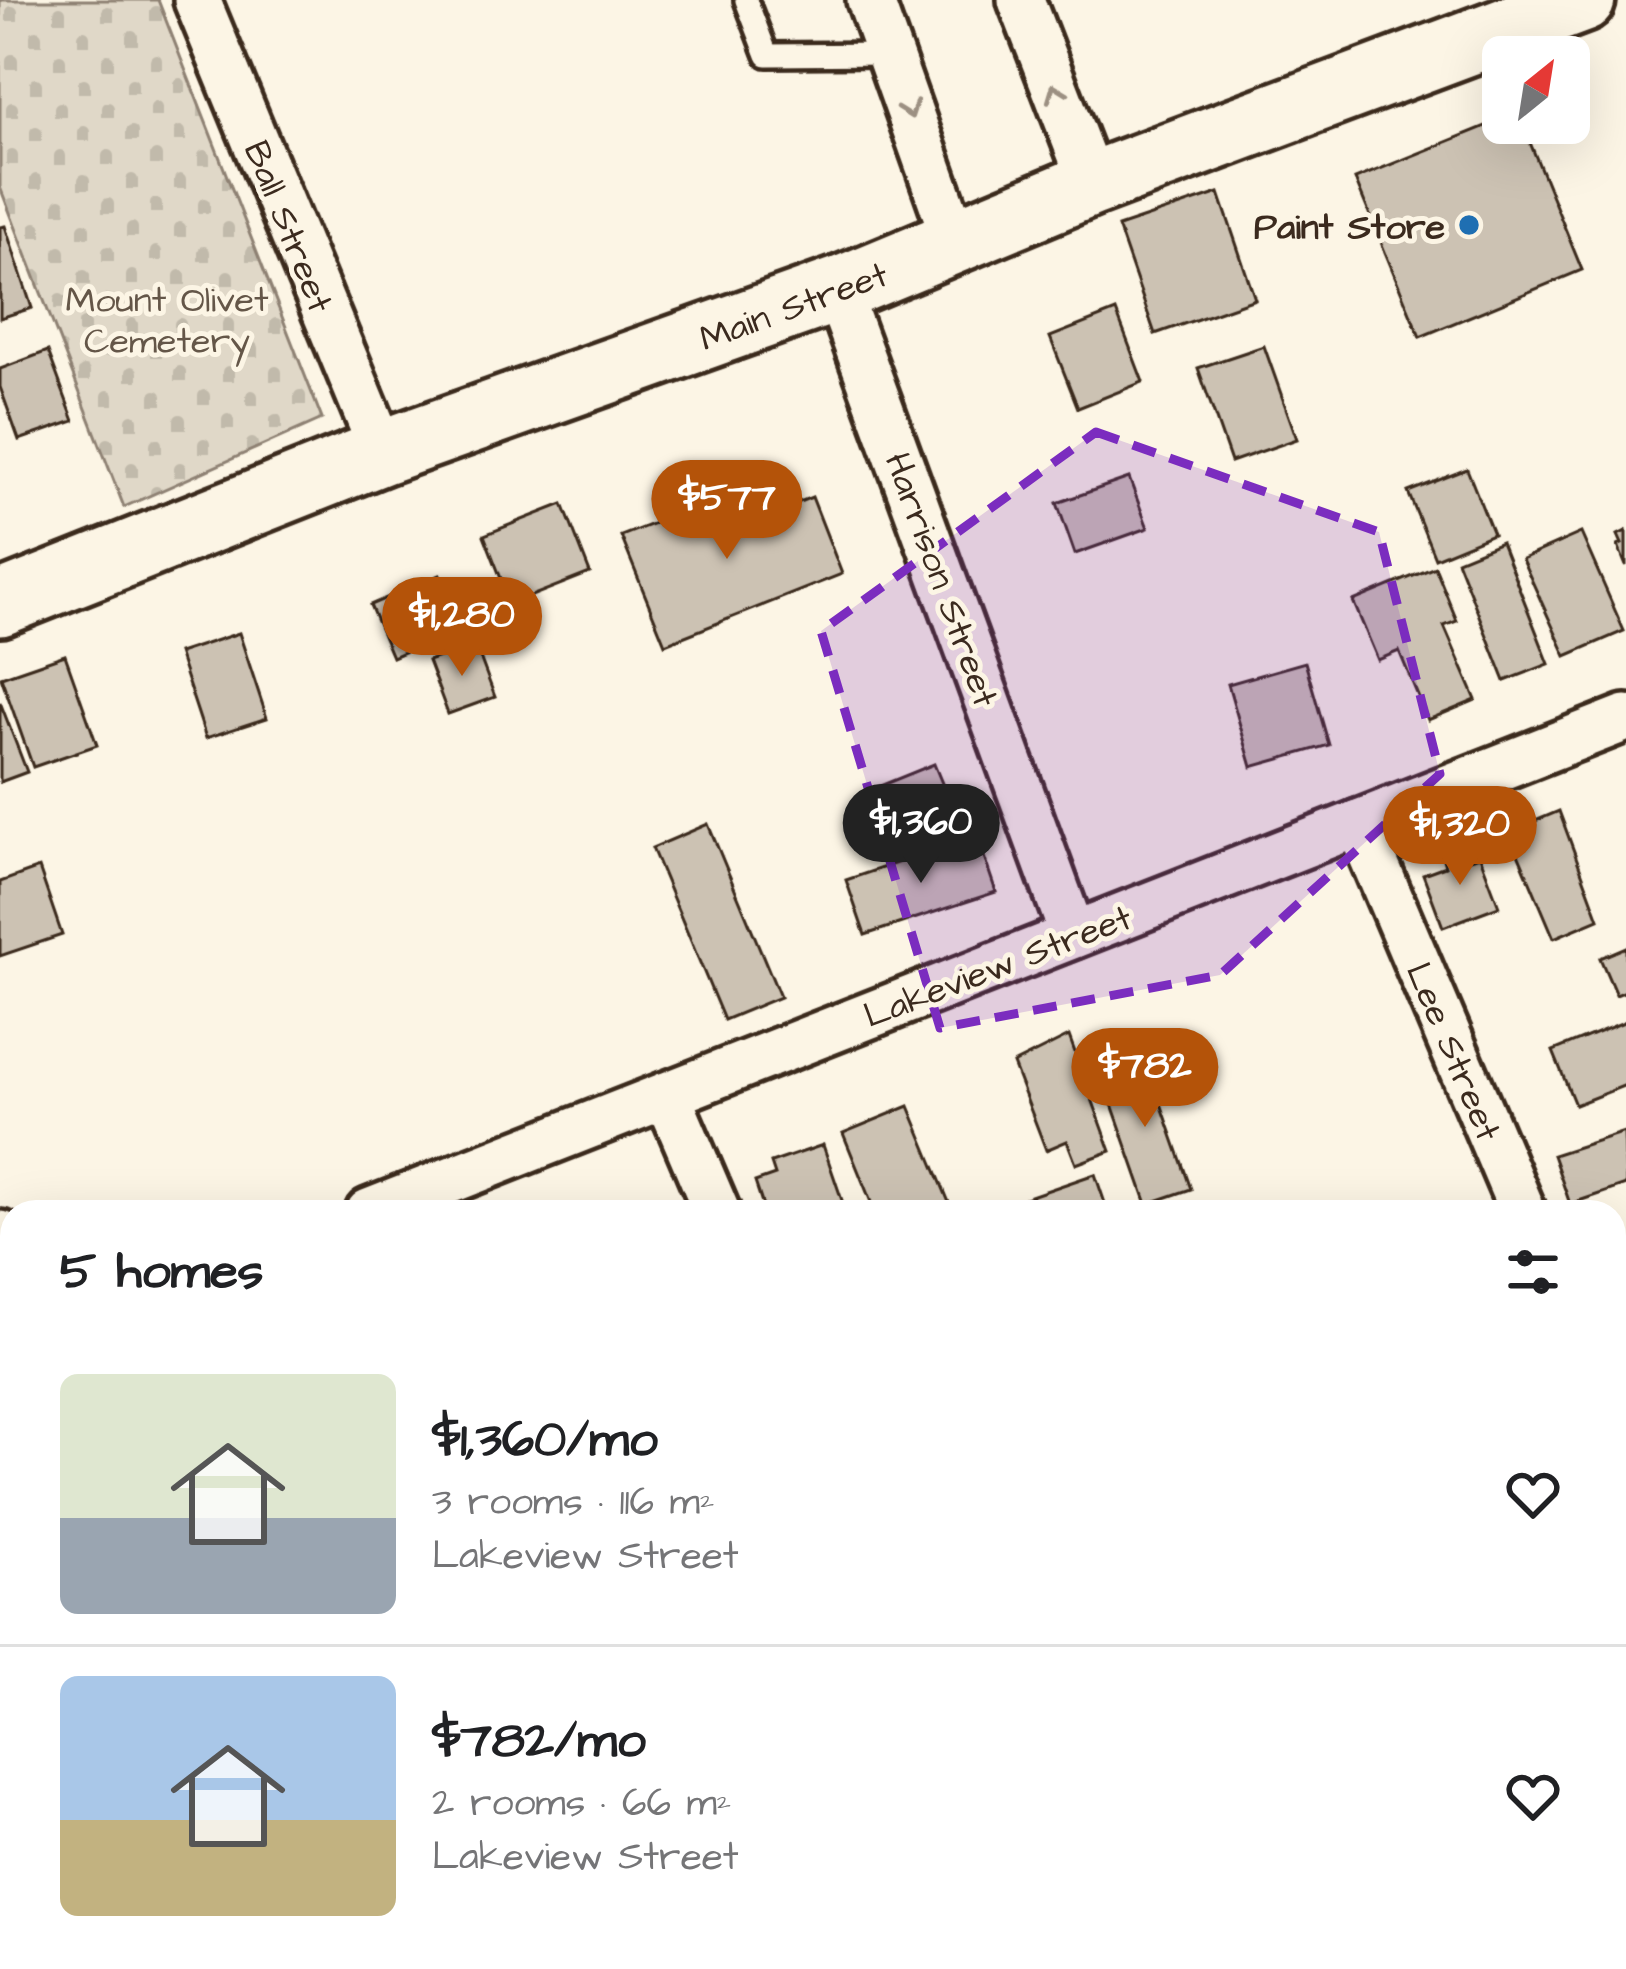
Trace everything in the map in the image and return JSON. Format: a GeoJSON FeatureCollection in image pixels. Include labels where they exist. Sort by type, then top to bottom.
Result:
{"type":"FeatureCollection","features":[{"type":"Feature","properties":{"kind":"main road","name":"Main Street"},"geometry":{"type":"LineString","coordinates":[[0,604],[383,452],[837,290],[1092,184],[1583,0]]}},
{"type":"Feature","properties":{"kind":"street","name":"Ball Street"},"geometry":{"type":"LineString","coordinates":[[197,0],[383,452]]}},
{"type":"Feature","properties":{"kind":"street"},"geometry":{"type":"LineString","coordinates":[[870,0],[956,243]]}},
{"type":"Feature","properties":{"kind":"street"},"geometry":{"type":"LineString","coordinates":[[1021,0],[1092,184]]}},
{"type":"Feature","properties":{"kind":"street","name":"Harrison Street"},"geometry":{"type":"LineString","coordinates":[[837,290],[1073,935]]}},
{"type":"Feature","properties":{"kind":"street","name":"Lakeview Street"},"geometry":{"type":"LineString","coordinates":[[400,1200],[1626,718]]}},
{"type":"Feature","properties":{"kind":"street","name":"Lee Street"},"geometry":{"type":"LineString","coordinates":[[1358,823],[1518,1200]]}},
{"type":"Feature","properties":{"kind":"street"},"geometry":{"type":"LineString","coordinates":[[667,1095],[712,1200]]}},
{"type":"Feature","properties":{"kind":"lane"},"geometry":{"type":"LineString","coordinates":[[746,0],[767,55],[889,54]]}},
{"type":"Feature","properties":{"kind":"highlighted area"},"geometry":{"type":"Polygon","coordinates":[[[1096,432],[1379,532],[1440,774],[1220,975],[940,1028],[821,631],[1096,432]]]}},
{"type":"Feature","properties":{"kind":"green space","name":"Mount Olivet Cemetery"},"geometry":{"type":"Polygon","coordinates":[[[0,0],[158,0],[322,419],[124,507],[0,187],[0,0]]]}},
{"type":"Feature","properties":{"kind":"building","name":"Paint Store"},"geometry":{"type":"Polygon","coordinates":[[[1482,128],[1482,144],[1531,144],[1582,270],[1420,337],[1355,179],[1482,128]]]}},
{"type":"Feature","properties":{"kind":"building"},"geometry":{"type":"Polygon","coordinates":[[[1219,193],[1255,299],[1155,334],[1118,227],[1219,193]]]}},
{"type":"Feature","properties":{"kind":"building"},"geometry":{"type":"Polygon","coordinates":[[[5,226],[32,308],[0,318],[0,227],[5,226]]]}},
{"type":"Feature","properties":{"kind":"building"},"geometry":{"type":"Polygon","coordinates":[[[1116,311],[1143,382],[1078,408],[1050,337],[1116,311]]]}},
{"type":"Feature","properties":{"kind":"building"},"geometry":{"type":"Polygon","coordinates":[[[1264,346],[1297,439],[1231,462],[1198,368],[1264,346]]]}},
{"type":"Feature","properties":{"kind":"building"},"geometry":{"type":"Polygon","coordinates":[[[48,351],[74,421],[19,440],[0,387],[0,369],[48,351]]]}},
{"type":"Feature","properties":{"kind":"building"},"geometry":{"type":"Polygon","coordinates":[[[1467,469],[1493,534],[1435,558],[1408,492],[1467,469]]]}},
{"type":"Feature","properties":{"kind":"building"},"geometry":{"type":"Polygon","coordinates":[[[1129,478],[1148,528],[1075,554],[1057,503],[1129,478]]]}},
{"type":"Feature","properties":{"kind":"building"},"geometry":{"type":"Polygon","coordinates":[[[737,491],[749,522],[812,497],[842,574],[665,644],[621,536],[737,491]]]}},
{"type":"Feature","properties":{"kind":"building"},"geometry":{"type":"Polygon","coordinates":[[[563,504],[590,573],[511,604],[484,535],[563,504]]]}},
{"type":"Feature","properties":{"kind":"building"},"geometry":{"type":"Polygon","coordinates":[[[1626,531],[1626,566],[1618,535],[1626,531]]]}},
{"type":"Feature","properties":{"kind":"building"},"geometry":{"type":"Polygon","coordinates":[[[1581,533],[1624,631],[1566,656],[1522,559],[1581,533]]]}},
{"type":"Feature","properties":{"kind":"building"},"geometry":{"type":"Polygon","coordinates":[[[1501,542],[1549,664],[1505,681],[1457,560],[1501,542]]]}},
{"type":"Feature","properties":{"kind":"building"},"geometry":{"type":"Polygon","coordinates":[[[1435,567],[1457,621],[1444,626],[1476,700],[1428,720],[1399,651],[1378,660],[1353,601],[1435,567]]]}},
{"type":"Feature","properties":{"kind":"building"},"geometry":{"type":"Polygon","coordinates":[[[440,575],[462,627],[392,657],[370,605],[440,575]]]}},
{"type":"Feature","properties":{"kind":"building"},"geometry":{"type":"Polygon","coordinates":[[[239,633],[267,718],[206,738],[178,653],[239,633]]]}},
{"type":"Feature","properties":{"kind":"building"},"geometry":{"type":"Polygon","coordinates":[[[475,644],[495,697],[448,714],[428,661],[475,644]]]}},
{"type":"Feature","properties":{"kind":"building"},"geometry":{"type":"Polygon","coordinates":[[[65,655],[97,745],[33,767],[1,677],[65,655]]]}},
{"type":"Feature","properties":{"kind":"building"},"geometry":{"type":"Polygon","coordinates":[[[1305,662],[1329,745],[1252,767],[1228,684],[1305,662]]]}},
{"type":"Feature","properties":{"kind":"building"},"geometry":{"type":"Polygon","coordinates":[[[0,702],[27,772],[0,782],[0,702]]]}},
{"type":"Feature","properties":{"kind":"building"},"geometry":{"type":"Polygon","coordinates":[[[934,764],[958,822],[890,851],[865,792],[934,764]]]}},
{"type":"Feature","properties":{"kind":"building"},"geometry":{"type":"Polygon","coordinates":[[[1559,811],[1599,919],[1554,938],[1509,832],[1559,811]]]}},
{"type":"Feature","properties":{"kind":"building"},"geometry":{"type":"Polygon","coordinates":[[[708,824],[780,997],[724,1020],[652,848],[708,824]]]}},
{"type":"Feature","properties":{"kind":"building"},"geometry":{"type":"Polygon","coordinates":[[[977,836],[996,892],[865,935],[846,880],[977,836]]]}},
{"type":"Feature","properties":{"kind":"building"},"geometry":{"type":"Polygon","coordinates":[[[1462,849],[1466,860],[1480,856],[1499,906],[1443,927],[1423,874],[1445,866],[1442,856],[1462,849]]]}},
{"type":"Feature","properties":{"kind":"building"},"geometry":{"type":"Polygon","coordinates":[[[39,868],[62,935],[0,956],[0,882],[39,868]]]}},
{"type":"Feature","properties":{"kind":"building"},"geometry":{"type":"Polygon","coordinates":[[[1626,947],[1626,991],[1616,995],[1600,958],[1626,947]]]}},
{"type":"Feature","properties":{"kind":"building"},"geometry":{"type":"Polygon","coordinates":[[[1626,1021],[1626,1085],[1575,1105],[1553,1051],[1626,1021]]]}},
{"type":"Feature","properties":{"kind":"building"},"geometry":{"type":"Polygon","coordinates":[[[1069,1036],[1111,1151],[1076,1164],[1067,1141],[1046,1150],[1013,1064],[1069,1036]]]}},
{"type":"Feature","properties":{"kind":"building"},"geometry":{"type":"Polygon","coordinates":[[[1144,1055],[1191,1189],[1146,1200],[1100,1070],[1144,1055]]]}},
{"type":"Feature","properties":{"kind":"building"},"geometry":{"type":"Polygon","coordinates":[[[909,1106],[948,1200],[870,1200],[843,1133],[909,1106]]]}},
{"type":"Feature","properties":{"kind":"building"},"geometry":{"type":"Polygon","coordinates":[[[1624,1132],[1626,1185],[1569,1200],[1553,1155],[1624,1132]]]}},
{"type":"Feature","properties":{"kind":"building"},"geometry":{"type":"Polygon","coordinates":[[[823,1145],[842,1200],[761,1200],[755,1182],[775,1175],[771,1163],[823,1145]]]}},
{"type":"Feature","properties":{"kind":"building"},"geometry":{"type":"Polygon","coordinates":[[[1095,1174],[1104,1200],[1019,1200],[1095,1174]]]}},
{"type":"Feature","properties":{"kind":"place","name":"Paint Store"},"geometry":{"type":"Point","coordinates":[1469,225]}}]}
